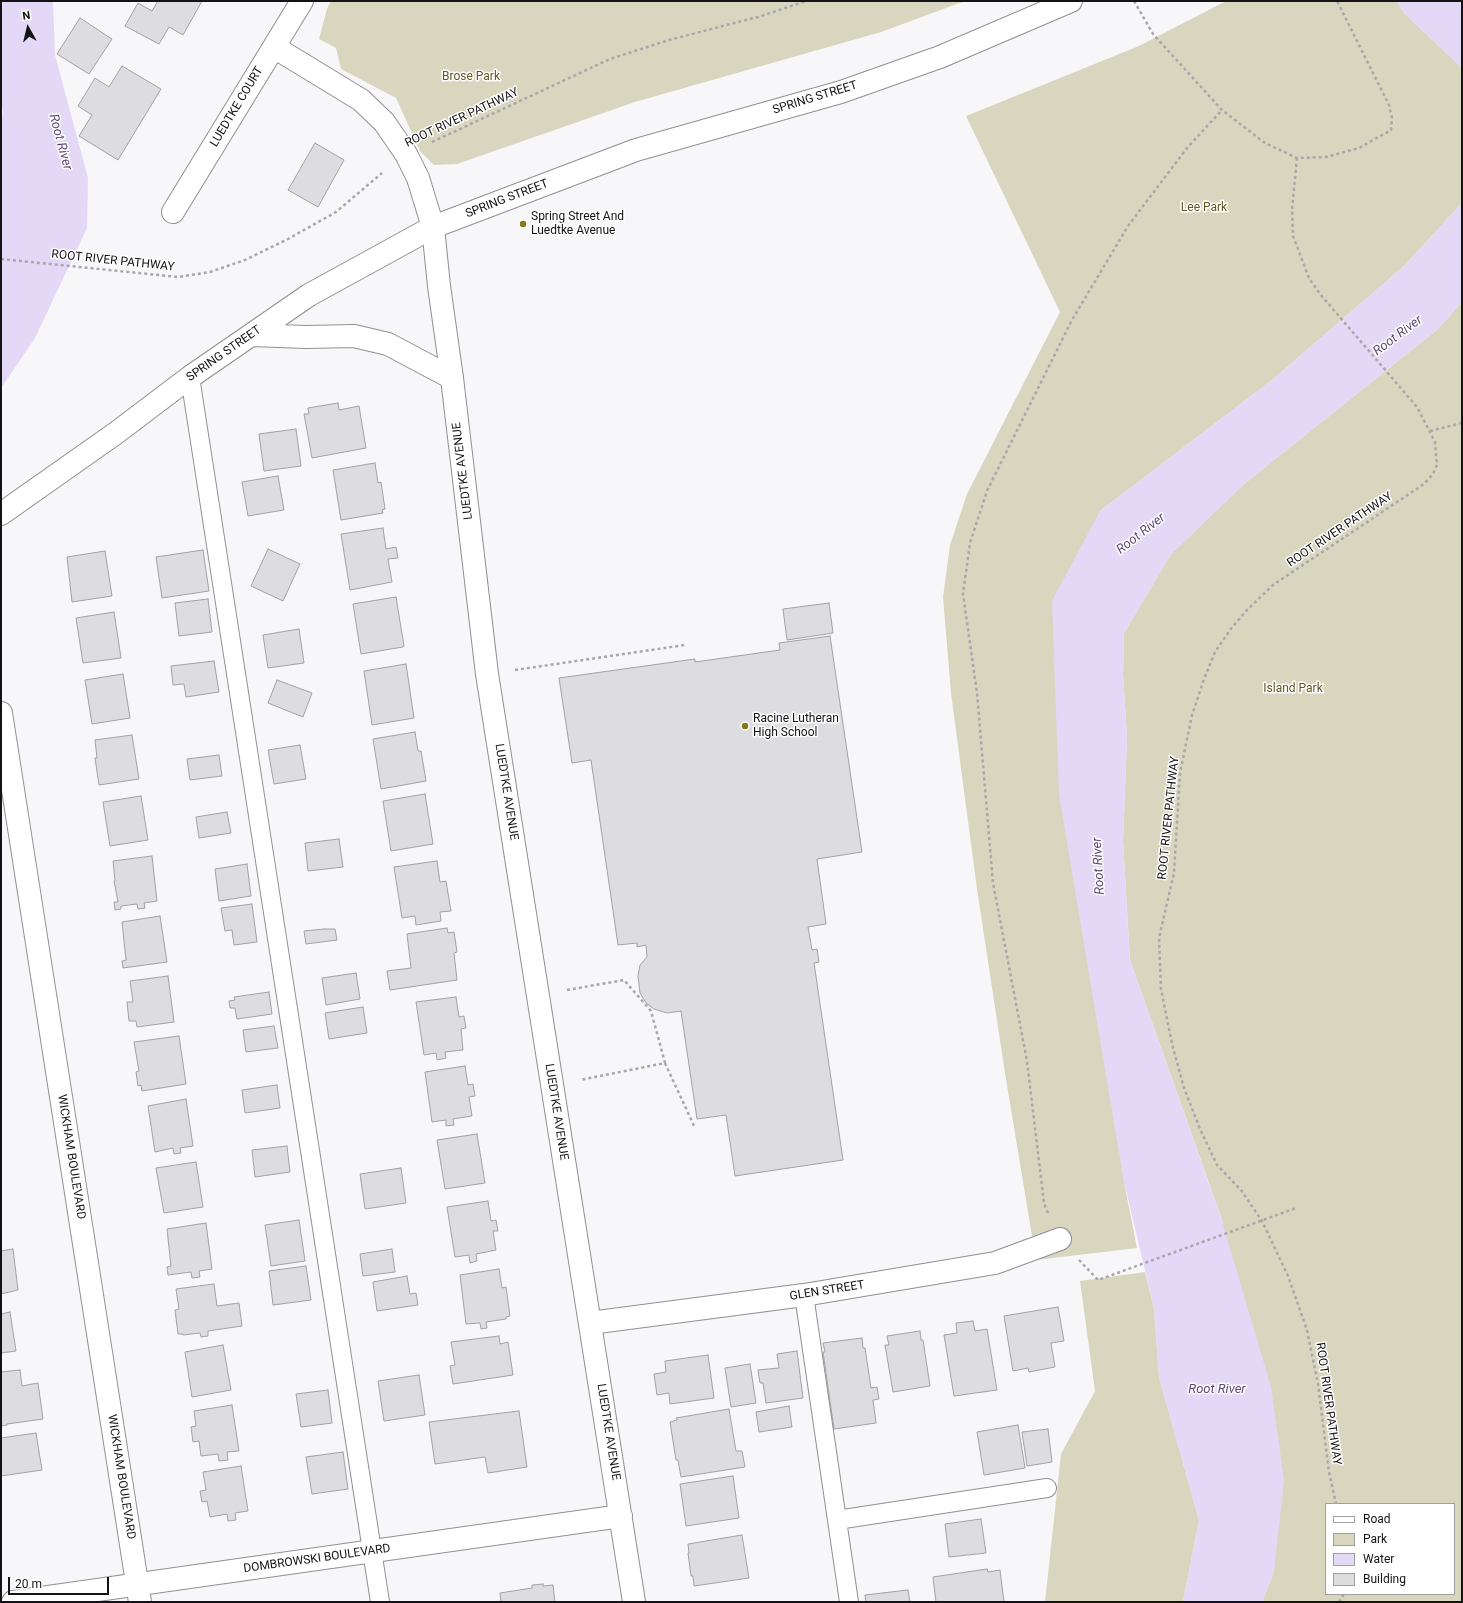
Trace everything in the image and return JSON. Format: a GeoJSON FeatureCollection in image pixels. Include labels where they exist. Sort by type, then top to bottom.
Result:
{"type":"FeatureCollection","features":[{"type":"Feature","properties":{"kind":"street","name":"LUEDTKE COURT"},"geometry":{"type":"LineString","coordinates":[[173,212],[302,1]]}},
{"type":"Feature","properties":{"kind":"street","name":"SPRING STREET"},"geometry":{"type":"LineString","coordinates":[[1,514],[116,433],[190,377],[309,296],[433,227],[636,150],[841,92],[898,72],[940,57],[1006,30],[1071,1]]}},
{"type":"Feature","properties":{"kind":"street","name":"LUEDTKE AVENUE"},"geometry":{"type":"LineString","coordinates":[[274,47],[361,100],[384,122],[406,154],[418,178],[433,227],[487,674],[634,1602]]}},
{"type":"Feature","properties":{"kind":"street"},"geometry":{"type":"LineString","coordinates":[[251,335],[306,337],[354,336],[388,344],[452,378]]}},
{"type":"Feature","properties":{"kind":"street","name":"WICKHAM BOULEVARD"},"geometry":{"type":"LineString","coordinates":[[1,713],[139,1593]]}},
{"type":"Feature","properties":{"kind":"street","name":"GLEN STREET"},"geometry":{"type":"LineString","coordinates":[[590,1323],[804,1295],[995,1263],[1060,1239]]}},
{"type":"Feature","properties":{"kind":"street","name":"DOMBROWSKI BOULEVARD"},"geometry":{"type":"LineString","coordinates":[[13,1602],[139,1593],[373,1551],[621,1516]]}},
{"type":"Feature","properties":{"kind":"lane"},"geometry":{"type":"LineString","coordinates":[[190,377],[380,1602]]}},
{"type":"Feature","properties":{"kind":"lane"},"geometry":{"type":"LineString","coordinates":[[804,1295],[849,1602]]}},
{"type":"Feature","properties":{"kind":"lane"},"geometry":{"type":"LineString","coordinates":[[837,1520],[1047,1488]]}},
{"type":"Feature","properties":{"kind":"path","name":"ROOT RIVER PATHWAY"},"geometry":{"type":"LineString","coordinates":[[1,259],[178,277],[210,272],[245,260],[288,239],[336,212],[406,154],[610,59],[669,40],[758,17],[806,1]]}},
{"type":"Feature","properties":{"kind":"path"},"geometry":{"type":"LineString","coordinates":[[1134,1],[1153,34],[1222,110],[1265,143],[1297,158],[1326,157],[1359,148],[1391,130],[1392,118],[1389,105],[1337,1]]}},
{"type":"Feature","properties":{"kind":"path"},"geometry":{"type":"LineString","coordinates":[[1222,110],[1187,148],[1128,226],[1072,320],[987,491],[970,543],[963,594],[977,693],[994,883],[1027,1061],[1044,1203],[1060,1239],[1098,1280],[1296,1208]]}},
{"type":"Feature","properties":{"kind":"path","name":"ROOT RIVER PATHWAY"},"geometry":{"type":"LineString","coordinates":[[1297,158],[1292,209],[1293,236],[1309,278],[1320,294],[1417,407],[1435,442],[1437,465],[1424,484],[1273,586],[1246,611],[1230,630],[1215,652],[1192,715],[1180,773],[1174,874],[1159,938],[1161,988],[1172,1044],[1184,1088],[1200,1129],[1217,1166],[1241,1190],[1262,1221],[1288,1276],[1307,1330],[1318,1384],[1329,1472],[1336,1503]]}},
{"type":"Feature","properties":{"kind":"path"},"geometry":{"type":"LineString","coordinates":[[1430,431],[1462,423]]}},
{"type":"Feature","properties":{"kind":"path"},"geometry":{"type":"LineString","coordinates":[[487,674],[684,645]]}},
{"type":"Feature","properties":{"kind":"path"},"geometry":{"type":"LineString","coordinates":[[537,994],[624,980],[650,1011],[665,1063],[695,1128]]}},
{"type":"Feature","properties":{"kind":"path"},"geometry":{"type":"LineString","coordinates":[[552,1086],[665,1063]]}},
{"type":"Feature","properties":{"kind":"green space","name":"Brose Park"},"geometry":{"type":"Polygon","coordinates":[[[331,1],[965,1],[881,32],[635,102],[457,164],[434,165],[420,151],[396,98],[341,69],[336,48],[319,39],[327,9],[331,1]]]}},
{"type":"Feature","properties":{"kind":"green space","name":"Lee Park"},"geometry":{"type":"Polygon","coordinates":[[[1226,1],[1397,1],[1404,13],[1462,68],[1462,203],[1404,266],[1272,380],[1100,511],[1124,1182],[1137,1248],[1036,1260],[1005,1073],[977,889],[951,693],[943,597],[950,545],[967,494],[1060,312],[966,116],[1139,46],[1226,1]]]}},
{"type":"Feature","properties":{"kind":"green space","name":"Island Park"},"geometry":{"type":"Polygon","coordinates":[[[1462,302],[1462,1602],[1262,1602],[1274,1572],[1222,1220],[1130,960],[1123,841],[1127,738],[1123,674],[1124,633],[1171,554],[1244,484],[1438,329],[1462,302]]]}},
{"type":"Feature","properties":{"kind":"green space"},"geometry":{"type":"Polygon","coordinates":[[[1145,1272],[1154,1308],[1159,1377],[1199,1520],[1183,1602],[1045,1602],[1061,1454],[1095,1391],[1080,1281],[1145,1272]]]}},
{"type":"Feature","properties":{"kind":"water","name":"Root River"},"geometry":{"type":"Polygon","coordinates":[[[1,1],[53,1],[55,55],[88,178],[87,228],[35,338],[1,388],[1,129],[3,110],[1,105],[1,1]]]}},
{"type":"Feature","properties":{"kind":"water"},"geometry":{"type":"Polygon","coordinates":[[[1397,1],[1462,1],[1462,68],[1404,13],[1397,1]]]}},
{"type":"Feature","properties":{"kind":"water","name":"Root River"},"geometry":{"type":"Polygon","coordinates":[[[1462,203],[1462,302],[1438,329],[1244,484],[1171,554],[1124,633],[1123,674],[1127,738],[1123,841],[1130,960],[1222,1221],[1271,1387],[1284,1480],[1274,1572],[1262,1602],[1183,1602],[1199,1520],[1159,1377],[1154,1308],[1124,1182],[1059,795],[1052,601],[1100,511],[1272,380],[1404,266],[1462,203]]]}},
{"type":"Feature","properties":{"kind":"building"},"geometry":{"type":"Polygon","coordinates":[[[158,1],[202,1],[183,35],[169,27],[159,44],[125,26],[138,3],[152,11],[158,1]]]}},
{"type":"Feature","properties":{"kind":"building"},"geometry":{"type":"Polygon","coordinates":[[[80,18],[112,39],[89,74],[57,54],[80,18]]]}},
{"type":"Feature","properties":{"kind":"building"},"geometry":{"type":"Polygon","coordinates":[[[122,66],[161,89],[118,160],[79,136],[92,115],[78,106],[95,78],[109,87],[122,66]]]}},
{"type":"Feature","properties":{"kind":"building"},"geometry":{"type":"Polygon","coordinates":[[[315,143],[344,160],[318,207],[288,190],[315,143]]]}},
{"type":"Feature","properties":{"kind":"building"},"geometry":{"type":"Polygon","coordinates":[[[338,403],[339,410],[359,406],[366,448],[312,458],[304,414],[309,414],[308,408],[338,403]]]}},
{"type":"Feature","properties":{"kind":"building"},"geometry":{"type":"Polygon","coordinates":[[[296,429],[301,466],[264,471],[259,434],[296,429]]]}},
{"type":"Feature","properties":{"kind":"building"},"geometry":{"type":"Polygon","coordinates":[[[375,463],[378,483],[381,482],[385,509],[382,510],[383,513],[341,520],[333,470],[375,463]]]}},
{"type":"Feature","properties":{"kind":"building"},"geometry":{"type":"Polygon","coordinates":[[[278,476],[284,510],[248,516],[242,482],[278,476]]]}},
{"type":"Feature","properties":{"kind":"building"},"geometry":{"type":"Polygon","coordinates":[[[383,528],[386,549],[396,547],[398,558],[388,559],[392,582],[350,590],[341,534],[383,528]]]}},
{"type":"Feature","properties":{"kind":"building"},"geometry":{"type":"Polygon","coordinates":[[[268,549],[300,564],[283,601],[251,586],[268,549]]]}},
{"type":"Feature","properties":{"kind":"building"},"geometry":{"type":"Polygon","coordinates":[[[203,550],[209,591],[162,598],[156,557],[203,550]]]}},
{"type":"Feature","properties":{"kind":"building"},"geometry":{"type":"Polygon","coordinates":[[[105,551],[112,596],[72,602],[67,557],[105,551]]]}},
{"type":"Feature","properties":{"kind":"building"},"geometry":{"type":"Polygon","coordinates":[[[396,597],[404,646],[361,654],[353,604],[396,597]]]}},
{"type":"Feature","properties":{"kind":"building"},"geometry":{"type":"Polygon","coordinates":[[[208,599],[212,632],[179,636],[175,603],[208,599]]]}},
{"type":"Feature","properties":{"kind":"building"},"geometry":{"type":"Polygon","coordinates":[[[829,603],[833,633],[787,640],[783,609],[829,603]]]}},
{"type":"Feature","properties":{"kind":"building"},"geometry":{"type":"Polygon","coordinates":[[[114,612],[121,658],[83,663],[76,618],[114,612]]]}},
{"type":"Feature","properties":{"kind":"building"},"geometry":{"type":"Polygon","coordinates":[[[299,629],[304,663],[268,668],[263,635],[299,629]]]}},
{"type":"Feature","properties":{"kind":"building"},"geometry":{"type":"Polygon","coordinates":[[[830,636],[862,852],[817,859],[826,924],[808,927],[812,950],[817,949],[819,962],[814,963],[843,1160],[735,1176],[726,1115],[697,1119],[681,1011],[667,1013],[654,1009],[646,1003],[640,993],[638,976],[640,965],[647,957],[646,945],[637,947],[637,943],[618,945],[591,760],[572,763],[559,678],[695,659],[695,662],[780,650],[779,643],[830,636]]]}},
{"type":"Feature","properties":{"kind":"building"},"geometry":{"type":"Polygon","coordinates":[[[214,661],[219,692],[186,697],[184,684],[173,685],[171,666],[214,661]]]}},
{"type":"Feature","properties":{"kind":"building"},"geometry":{"type":"Polygon","coordinates":[[[406,664],[414,718],[372,725],[364,671],[406,664]]]}},
{"type":"Feature","properties":{"kind":"building"},"geometry":{"type":"Polygon","coordinates":[[[123,674],[130,718],[92,724],[85,680],[123,674]]]}},
{"type":"Feature","properties":{"kind":"building"},"geometry":{"type":"Polygon","coordinates":[[[277,680],[312,693],[303,717],[268,703],[277,680]]]}},
{"type":"Feature","properties":{"kind":"building"},"geometry":{"type":"Polygon","coordinates":[[[415,732],[418,751],[421,751],[426,781],[381,789],[373,739],[415,732]]]}},
{"type":"Feature","properties":{"kind":"building"},"geometry":{"type":"Polygon","coordinates":[[[132,735],[139,779],[99,785],[95,758],[97,758],[95,740],[132,735]]]}},
{"type":"Feature","properties":{"kind":"building"},"geometry":{"type":"Polygon","coordinates":[[[300,745],[306,779],[274,784],[268,750],[300,745]]]}},
{"type":"Feature","properties":{"kind":"building"},"geometry":{"type":"Polygon","coordinates":[[[219,755],[222,776],[190,780],[187,759],[219,755]]]}},
{"type":"Feature","properties":{"kind":"building"},"geometry":{"type":"Polygon","coordinates":[[[425,794],[433,844],[391,851],[383,801],[425,794]]]}},
{"type":"Feature","properties":{"kind":"building"},"geometry":{"type":"Polygon","coordinates":[[[141,796],[148,840],[110,846],[103,802],[141,796]]]}},
{"type":"Feature","properties":{"kind":"building"},"geometry":{"type":"Polygon","coordinates":[[[227,812],[231,833],[199,838],[196,817],[227,812]]]}},
{"type":"Feature","properties":{"kind":"building"},"geometry":{"type":"Polygon","coordinates":[[[339,839],[343,867],[308,871],[305,843],[339,839]]]}},
{"type":"Feature","properties":{"kind":"building"},"geometry":{"type":"Polygon","coordinates":[[[152,856],[157,901],[144,903],[145,908],[138,909],[137,904],[121,906],[121,909],[115,910],[114,902],[118,902],[114,881],[113,861],[152,856]]]}},
{"type":"Feature","properties":{"kind":"building"},"geometry":{"type":"Polygon","coordinates":[[[437,861],[440,882],[446,881],[451,911],[440,912],[441,921],[416,925],[415,916],[402,918],[394,867],[437,861]]]}},
{"type":"Feature","properties":{"kind":"building"},"geometry":{"type":"Polygon","coordinates":[[[247,864],[251,896],[219,901],[215,869],[247,864]]]}},
{"type":"Feature","properties":{"kind":"building"},"geometry":{"type":"Polygon","coordinates":[[[252,904],[257,942],[234,945],[232,930],[225,931],[221,908],[252,904]]]}},
{"type":"Feature","properties":{"kind":"building"},"geometry":{"type":"Polygon","coordinates":[[[160,916],[167,962],[123,968],[122,961],[126,960],[122,922],[160,916]]]}},
{"type":"Feature","properties":{"kind":"building"},"geometry":{"type":"Polygon","coordinates":[[[447,928],[448,933],[454,932],[457,952],[454,953],[457,980],[390,990],[387,971],[411,968],[407,934],[447,928]]]}},
{"type":"Feature","properties":{"kind":"building"},"geometry":{"type":"Polygon","coordinates":[[[335,929],[337,940],[306,944],[304,931],[335,929]]]}},
{"type":"Feature","properties":{"kind":"building"},"geometry":{"type":"Polygon","coordinates":[[[356,973],[360,999],[326,1005],[322,978],[356,973]]]}},
{"type":"Feature","properties":{"kind":"building"},"geometry":{"type":"Polygon","coordinates":[[[168,976],[174,1022],[137,1027],[136,1021],[129,1021],[127,1002],[133,1002],[130,981],[168,976]]]}},
{"type":"Feature","properties":{"kind":"building"},"geometry":{"type":"Polygon","coordinates":[[[269,992],[272,1014],[237,1019],[235,1008],[230,1008],[229,1001],[235,1000],[234,997],[269,992]]]}},
{"type":"Feature","properties":{"kind":"building"},"geometry":{"type":"Polygon","coordinates":[[[456,997],[459,1017],[464,1016],[466,1028],[461,1029],[463,1050],[445,1052],[446,1058],[437,1060],[436,1053],[424,1055],[416,1002],[456,997]]]}},
{"type":"Feature","properties":{"kind":"building"},"geometry":{"type":"Polygon","coordinates":[[[363,1007],[367,1033],[329,1039],[325,1013],[363,1007]]]}},
{"type":"Feature","properties":{"kind":"building"},"geometry":{"type":"Polygon","coordinates":[[[274,1026],[278,1048],[246,1052],[243,1030],[274,1026]]]}},
{"type":"Feature","properties":{"kind":"building"},"geometry":{"type":"Polygon","coordinates":[[[179,1036],[186,1084],[142,1091],[141,1085],[138,1086],[136,1072],[139,1071],[134,1042],[179,1036]]]}},
{"type":"Feature","properties":{"kind":"building"},"geometry":{"type":"Polygon","coordinates":[[[465,1066],[468,1085],[473,1084],[475,1096],[469,1097],[472,1116],[453,1119],[454,1125],[446,1126],[446,1120],[432,1122],[425,1072],[465,1066]]]}},
{"type":"Feature","properties":{"kind":"building"},"geometry":{"type":"Polygon","coordinates":[[[277,1085],[280,1108],[245,1113],[242,1090],[277,1085]]]}},
{"type":"Feature","properties":{"kind":"building"},"geometry":{"type":"Polygon","coordinates":[[[186,1099],[193,1146],[180,1148],[181,1153],[174,1154],[173,1148],[155,1152],[148,1106],[186,1099]]]}},
{"type":"Feature","properties":{"kind":"building"},"geometry":{"type":"Polygon","coordinates":[[[477,1134],[485,1183],[445,1189],[437,1140],[477,1134]]]}},
{"type":"Feature","properties":{"kind":"building"},"geometry":{"type":"Polygon","coordinates":[[[287,1146],[290,1172],[255,1177],[252,1150],[287,1146]]]}},
{"type":"Feature","properties":{"kind":"building"},"geometry":{"type":"Polygon","coordinates":[[[196,1162],[203,1207],[164,1213],[156,1168],[196,1162]]]}},
{"type":"Feature","properties":{"kind":"building"},"geometry":{"type":"Polygon","coordinates":[[[401,1168],[406,1203],[365,1209],[360,1174],[401,1168]]]}},
{"type":"Feature","properties":{"kind":"building"},"geometry":{"type":"Polygon","coordinates":[[[488,1201],[491,1221],[496,1220],[498,1231],[493,1231],[496,1250],[476,1254],[477,1261],[470,1263],[469,1255],[455,1257],[447,1207],[488,1201]]]}},
{"type":"Feature","properties":{"kind":"building"},"geometry":{"type":"Polygon","coordinates":[[[299,1220],[305,1261],[271,1266],[265,1225],[299,1220]]]}},
{"type":"Feature","properties":{"kind":"building"},"geometry":{"type":"Polygon","coordinates":[[[206,1223],[212,1269],[199,1271],[200,1277],[192,1278],[191,1272],[168,1275],[167,1267],[171,1266],[167,1229],[206,1223]]]}},
{"type":"Feature","properties":{"kind":"building"},"geometry":{"type":"Polygon","coordinates":[[[13,1249],[18,1290],[1,1294],[1,1251],[13,1249]]]}},
{"type":"Feature","properties":{"kind":"building"},"geometry":{"type":"Polygon","coordinates":[[[392,1249],[395,1272],[363,1276],[360,1254],[392,1249]]]}},
{"type":"Feature","properties":{"kind":"building"},"geometry":{"type":"Polygon","coordinates":[[[306,1266],[311,1300],[273,1305],[269,1271],[306,1266]]]}},
{"type":"Feature","properties":{"kind":"building"},"geometry":{"type":"Polygon","coordinates":[[[499,1269],[502,1288],[506,1287],[510,1316],[506,1317],[506,1319],[486,1322],[487,1328],[481,1329],[480,1323],[466,1324],[460,1275],[499,1269]]]}},
{"type":"Feature","properties":{"kind":"building"},"geometry":{"type":"Polygon","coordinates":[[[407,1276],[410,1294],[416,1293],[418,1305],[377,1311],[373,1282],[407,1276]]]}},
{"type":"Feature","properties":{"kind":"building"},"geometry":{"type":"Polygon","coordinates":[[[214,1284],[217,1306],[239,1303],[242,1326],[208,1331],[208,1336],[201,1337],[200,1333],[183,1335],[178,1334],[175,1310],[179,1309],[176,1289],[214,1284]]]}},
{"type":"Feature","properties":{"kind":"building"},"geometry":{"type":"Polygon","coordinates":[[[1058,1307],[1064,1341],[1051,1343],[1055,1367],[1029,1372],[1028,1368],[1013,1371],[1004,1316],[1058,1307]]]}},
{"type":"Feature","properties":{"kind":"building"},"geometry":{"type":"Polygon","coordinates":[[[10,1312],[16,1351],[1,1353],[1,1314],[10,1312]]]}},
{"type":"Feature","properties":{"kind":"building"},"geometry":{"type":"Polygon","coordinates":[[[973,1321],[975,1331],[987,1329],[997,1390],[954,1396],[944,1335],[957,1333],[956,1323],[973,1321]]]}},
{"type":"Feature","properties":{"kind":"building"},"geometry":{"type":"Polygon","coordinates":[[[920,1331],[921,1340],[923,1340],[930,1386],[893,1392],[885,1345],[889,1345],[887,1336],[920,1331]]]}},
{"type":"Feature","properties":{"kind":"building"},"geometry":{"type":"Polygon","coordinates":[[[499,1336],[500,1344],[508,1342],[513,1375],[453,1384],[450,1366],[455,1365],[451,1342],[499,1336]]]}},
{"type":"Feature","properties":{"kind":"building"},"geometry":{"type":"Polygon","coordinates":[[[862,1338],[871,1388],[877,1387],[879,1399],[873,1400],[876,1423],[834,1429],[823,1343],[862,1338]]]}},
{"type":"Feature","properties":{"kind":"building"},"geometry":{"type":"Polygon","coordinates":[[[223,1345],[231,1390],[192,1397],[185,1352],[223,1345]]]}},
{"type":"Feature","properties":{"kind":"building"},"geometry":{"type":"Polygon","coordinates":[[[797,1351],[803,1398],[766,1403],[763,1383],[760,1383],[758,1370],[779,1368],[777,1354],[797,1351]]]}},
{"type":"Feature","properties":{"kind":"building"},"geometry":{"type":"Polygon","coordinates":[[[708,1355],[714,1398],[670,1404],[669,1393],[657,1395],[654,1374],[666,1372],[665,1361],[708,1355]]]}},
{"type":"Feature","properties":{"kind":"building"},"geometry":{"type":"Polygon","coordinates":[[[750,1364],[756,1403],[731,1407],[725,1368],[750,1364]]]}},
{"type":"Feature","properties":{"kind":"building"},"geometry":{"type":"Polygon","coordinates":[[[20,1370],[22,1386],[38,1383],[43,1419],[1,1426],[1,1372],[20,1370]]]}},
{"type":"Feature","properties":{"kind":"building"},"geometry":{"type":"Polygon","coordinates":[[[419,1375],[425,1415],[384,1421],[378,1381],[419,1375]]]}},
{"type":"Feature","properties":{"kind":"building"},"geometry":{"type":"Polygon","coordinates":[[[328,1390],[332,1423],[301,1427],[296,1394],[328,1390]]]}},
{"type":"Feature","properties":{"kind":"building"},"geometry":{"type":"Polygon","coordinates":[[[232,1405],[239,1451],[227,1452],[228,1460],[219,1461],[218,1454],[201,1456],[199,1441],[193,1442],[191,1427],[196,1426],[194,1411],[232,1405]]]}},
{"type":"Feature","properties":{"kind":"building"},"geometry":{"type":"Polygon","coordinates":[[[789,1406],[792,1427],[759,1432],[756,1412],[789,1406]]]}},
{"type":"Feature","properties":{"kind":"building"},"geometry":{"type":"Polygon","coordinates":[[[729,1409],[736,1451],[742,1451],[745,1467],[681,1477],[678,1460],[676,1460],[670,1422],[677,1420],[676,1418],[729,1409]]]}},
{"type":"Feature","properties":{"kind":"building"},"geometry":{"type":"Polygon","coordinates":[[[519,1411],[527,1467],[488,1473],[485,1457],[435,1464],[429,1422],[519,1411]]]}},
{"type":"Feature","properties":{"kind":"building"},"geometry":{"type":"Polygon","coordinates":[[[1018,1425],[1025,1468],[984,1475],[977,1432],[1018,1425]]]}},
{"type":"Feature","properties":{"kind":"building"},"geometry":{"type":"Polygon","coordinates":[[[1048,1429],[1052,1462],[1027,1466],[1022,1432],[1048,1429]]]}},
{"type":"Feature","properties":{"kind":"building"},"geometry":{"type":"Polygon","coordinates":[[[36,1433],[42,1470],[1,1476],[1,1438],[36,1433]]]}},
{"type":"Feature","properties":{"kind":"building"},"geometry":{"type":"Polygon","coordinates":[[[343,1452],[348,1489],[312,1494],[306,1457],[343,1452]]]}},
{"type":"Feature","properties":{"kind":"building"},"geometry":{"type":"Polygon","coordinates":[[[241,1466],[248,1511],[235,1513],[236,1520],[228,1521],[227,1514],[210,1517],[207,1501],[202,1502],[200,1491],[206,1490],[203,1472],[241,1466]]]}},
{"type":"Feature","properties":{"kind":"building"},"geometry":{"type":"Polygon","coordinates":[[[733,1476],[739,1518],[686,1526],[680,1484],[733,1476]]]}},
{"type":"Feature","properties":{"kind":"building"},"geometry":{"type":"Polygon","coordinates":[[[981,1519],[986,1553],[949,1557],[945,1524],[981,1519]]]}},
{"type":"Feature","properties":{"kind":"building"},"geometry":{"type":"Polygon","coordinates":[[[742,1535],[749,1578],[694,1586],[693,1576],[691,1576],[688,1544],[742,1535]]]}},
{"type":"Feature","properties":{"kind":"building"},"geometry":{"type":"Polygon","coordinates":[[[987,1569],[988,1572],[1000,1570],[1004,1602],[936,1602],[933,1577],[987,1569]]]}},
{"type":"Feature","properties":{"kind":"building"},"geometry":{"type":"Polygon","coordinates":[[[543,1584],[543,1586],[553,1585],[555,1602],[501,1602],[500,1593],[532,1588],[532,1585],[543,1584]]]}},
{"type":"Feature","properties":{"kind":"building"},"geometry":{"type":"Polygon","coordinates":[[[908,1590],[910,1602],[866,1602],[865,1595],[908,1590]]]}},
{"type":"Feature","properties":{"kind":"place","name":"Spring Street And Luedtke Avenue"},"geometry":{"type":"Point","coordinates":[523,224]}},
{"type":"Feature","properties":{"kind":"place","name":"Racine Lutheran High School"},"geometry":{"type":"Point","coordinates":[745,726]}}]}
